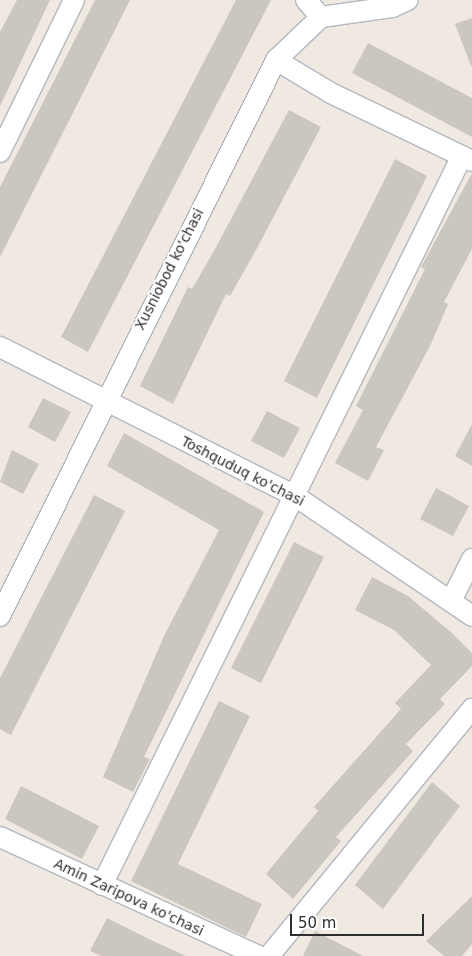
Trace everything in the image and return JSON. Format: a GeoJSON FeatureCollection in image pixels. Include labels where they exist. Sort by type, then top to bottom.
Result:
{"type":"FeatureCollection","features":[{"type":"Feature","properties":{"kind":"street"},"geometry":{"type":"LineString","coordinates":[[0,152],[74,0]]}},
{"type":"Feature","properties":{"kind":"street"},"geometry":{"type":"LineString","coordinates":[[306,0],[321,17],[392,7],[408,0]]}},
{"type":"Feature","properties":{"kind":"street","name":"Xusniobod ko'chasi"},"geometry":{"type":"LineString","coordinates":[[0,616],[104,400],[276,60],[321,17]]}},
{"type":"Feature","properties":{"kind":"street"},"geometry":{"type":"LineString","coordinates":[[102,885],[295,496],[467,158],[331,93],[276,60]]}},
{"type":"Feature","properties":{"kind":"street","name":"Toshquduq ko'chasi"},"geometry":{"type":"LineString","coordinates":[[0,348],[295,496],[452,599],[472,616]]}},
{"type":"Feature","properties":{"kind":"street"},"geometry":{"type":"LineString","coordinates":[[452,599],[472,559]]}},
{"type":"Feature","properties":{"kind":"street"},"geometry":{"type":"LineString","coordinates":[[269,956],[472,709]]}},
{"type":"Feature","properties":{"kind":"street","name":"Amin Zaripova ko'chasi"},"geometry":{"type":"LineString","coordinates":[[0,838],[259,956]]}},
{"type":"Feature","properties":{"kind":"building"},"geometry":{"type":"Polygon","coordinates":[[[17,0],[50,0],[0,106],[0,32],[17,0]]]}},
{"type":"Feature","properties":{"kind":"building"},"geometry":{"type":"Polygon","coordinates":[[[95,0],[130,0],[0,257],[0,187],[95,0]]]}},
{"type":"Feature","properties":{"kind":"building"},"geometry":{"type":"Polygon","coordinates":[[[236,0],[271,0],[88,352],[61,337],[236,0]]]}},
{"type":"Feature","properties":{"kind":"building"},"geometry":{"type":"Polygon","coordinates":[[[472,18],[472,66],[471,66],[455,24],[472,18]]]}},
{"type":"Feature","properties":{"kind":"building"},"geometry":{"type":"Polygon","coordinates":[[[368,43],[472,98],[472,137],[352,73],[368,43]]]}},
{"type":"Feature","properties":{"kind":"building"},"geometry":{"type":"Polygon","coordinates":[[[289,110],[321,127],[230,296],[226,294],[173,404],[140,386],[188,287],[192,289],[215,249],[289,110]]]}},
{"type":"Feature","properties":{"kind":"building"},"geometry":{"type":"Polygon","coordinates":[[[395,159],[427,176],[317,398],[284,381],[395,159]]]}},
{"type":"Feature","properties":{"kind":"building"},"geometry":{"type":"Polygon","coordinates":[[[472,173],[472,249],[444,302],[448,304],[431,344],[376,447],[384,450],[368,481],[335,463],[363,410],[356,406],[425,269],[421,267],[472,173]]]}},
{"type":"Feature","properties":{"kind":"building"},"geometry":{"type":"Polygon","coordinates":[[[43,398],[71,412],[55,442],[28,427],[43,398]]]}},
{"type":"Feature","properties":{"kind":"building"},"geometry":{"type":"Polygon","coordinates":[[[267,411],[300,428],[284,458],[251,441],[267,411]]]}},
{"type":"Feature","properties":{"kind":"building"},"geometry":{"type":"Polygon","coordinates":[[[472,424],[472,466],[455,456],[472,424]]]}},
{"type":"Feature","properties":{"kind":"building"},"geometry":{"type":"Polygon","coordinates":[[[124,433],[264,512],[144,757],[150,759],[133,792],[103,777],[165,634],[219,530],[107,466],[124,433]]]}},
{"type":"Feature","properties":{"kind":"building"},"geometry":{"type":"Polygon","coordinates":[[[12,450],[39,464],[23,494],[0,482],[12,450]]]}},
{"type":"Feature","properties":{"kind":"building"},"geometry":{"type":"Polygon","coordinates":[[[436,488],[469,506],[453,536],[420,519],[436,488]]]}},
{"type":"Feature","properties":{"kind":"building"},"geometry":{"type":"Polygon","coordinates":[[[94,495],[125,511],[11,735],[0,729],[0,678],[94,495]]]}},
{"type":"Feature","properties":{"kind":"building"},"geometry":{"type":"Polygon","coordinates":[[[294,542],[324,557],[261,683],[231,668],[294,542]]]}},
{"type":"Feature","properties":{"kind":"building"},"geometry":{"type":"Polygon","coordinates":[[[372,577],[408,596],[452,633],[472,653],[472,666],[440,699],[445,704],[406,744],[413,751],[336,837],[341,841],[293,899],[266,874],[318,811],[314,807],[401,709],[395,703],[431,665],[394,630],[355,610],[372,577]]]}},
{"type":"Feature","properties":{"kind":"building"},"geometry":{"type":"Polygon","coordinates":[[[219,701],[250,716],[178,864],[262,904],[246,937],[131,881],[219,701]]]}},
{"type":"Feature","properties":{"kind":"building"},"geometry":{"type":"Polygon","coordinates":[[[432,782],[460,806],[383,909],[355,885],[432,782]]]}},
{"type":"Feature","properties":{"kind":"building"},"geometry":{"type":"Polygon","coordinates":[[[21,786],[99,826],[82,859],[5,819],[21,786]]]}},
{"type":"Feature","properties":{"kind":"building"},"geometry":{"type":"Polygon","coordinates":[[[472,896],[472,944],[462,956],[444,956],[426,941],[472,896]]]}},
{"type":"Feature","properties":{"kind":"building"},"geometry":{"type":"Polygon","coordinates":[[[107,918],[186,956],[101,956],[90,951],[107,918]]]}},
{"type":"Feature","properties":{"kind":"building"},"geometry":{"type":"Polygon","coordinates":[[[315,931],[363,956],[303,956],[315,931]]]}}]}
